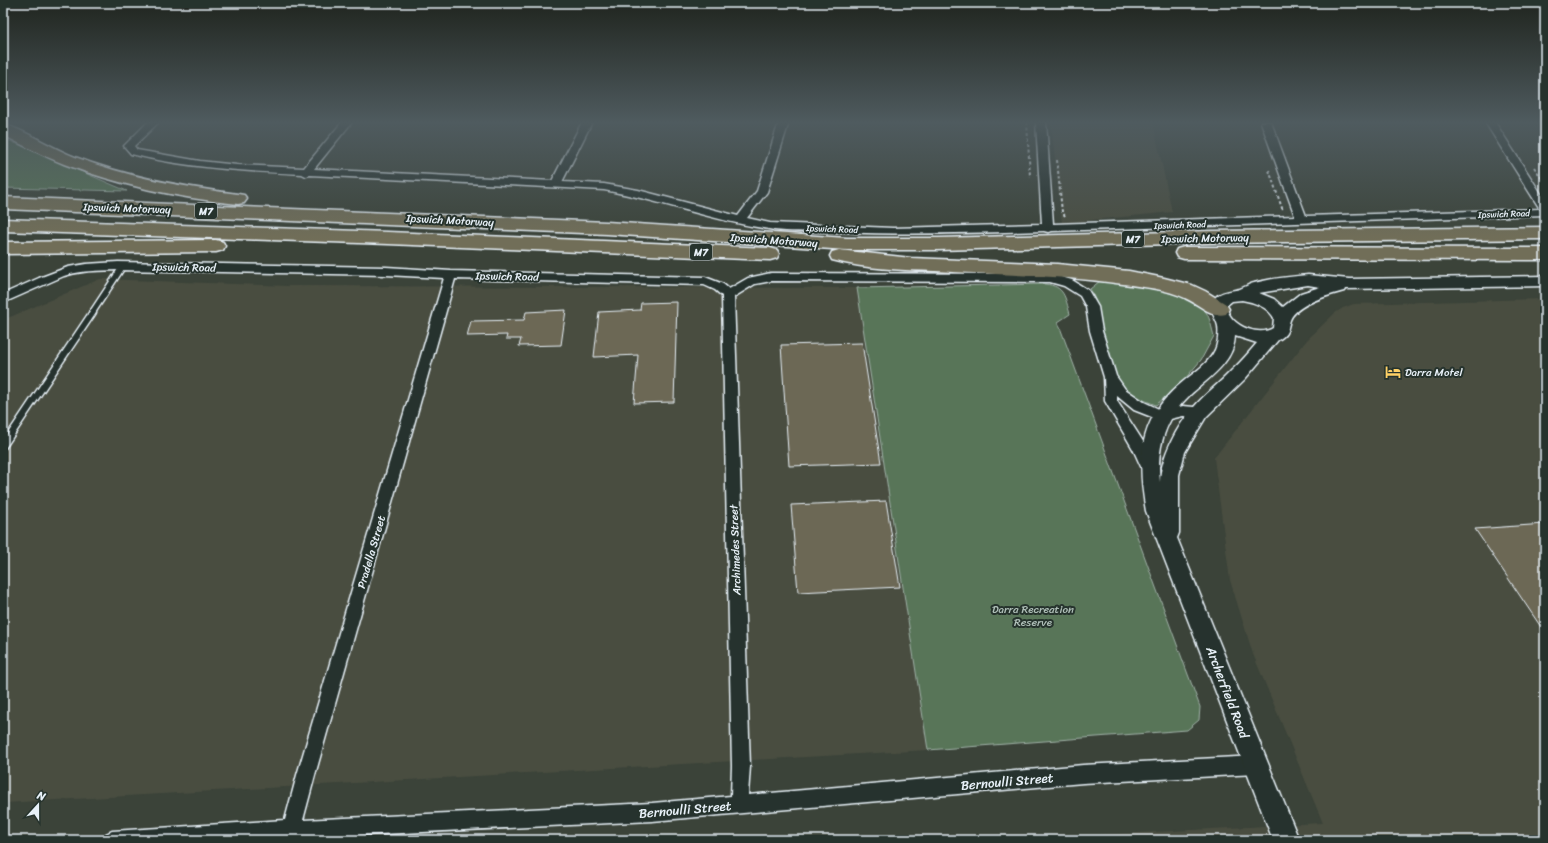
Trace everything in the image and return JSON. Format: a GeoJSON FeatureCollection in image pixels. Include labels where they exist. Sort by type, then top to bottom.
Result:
{"type":"FeatureCollection","features":[{"type":"Feature","properties":{"kind":"highway"},"geometry":{"type":"LineString","coordinates":[[73,161],[110,174],[161,187],[224,198],[260,202],[395,211],[408,218]]}},
{"type":"Feature","properties":{"kind":"highway","name":"Ipswich Motorway"},"geometry":{"type":"LineString","coordinates":[[3,203],[408,218],[647,229],[790,242],[850,244],[930,244],[1212,237],[1428,236],[1545,233]]}},
{"type":"Feature","properties":{"kind":"highway","name":"Ipswich Motorway"},"geometry":{"type":"LineString","coordinates":[[3,225],[839,256],[866,254],[1030,253],[1545,254]]}},
{"type":"Feature","properties":{"kind":"highway"},"geometry":{"type":"LineString","coordinates":[[3,248],[255,246],[294,235]]}},
{"type":"Feature","properties":{"kind":"highway"},"geometry":{"type":"LineString","coordinates":[[839,256],[872,262],[1039,269],[1117,276],[1154,282],[1186,290],[1203,299],[1222,316]]}},
{"type":"Feature","properties":{"kind":"main road"},"geometry":{"type":"LineString","coordinates":[[1242,294],[1255,288],[1308,280],[1349,284],[1545,281]]}},
{"type":"Feature","properties":{"kind":"main road"},"geometry":{"type":"LineString","coordinates":[[1282,319],[1290,308],[1298,301],[1320,292],[1349,284]]}},
{"type":"Feature","properties":{"kind":"main road"},"geometry":{"type":"LineString","coordinates":[[1242,294],[1267,302],[1278,312],[1282,319],[1282,326],[1279,331],[1273,335],[1264,337],[1249,335],[1234,329],[1222,316],[1220,303],[1224,298],[1242,294]]}},
{"type":"Feature","properties":{"kind":"main road","name":"Archerfield Road"},"geometry":{"type":"LineString","coordinates":[[1222,316],[1226,341],[1220,355],[1211,367],[1181,393],[1162,416],[1150,447],[1148,467],[1150,487],[1156,511],[1286,840]]}},
{"type":"Feature","properties":{"kind":"main road","name":"Archerfield Road"},"geometry":{"type":"LineString","coordinates":[[1169,544],[1170,475],[1176,452],[1187,431],[1200,412],[1239,374],[1273,335]]}},
{"type":"Feature","properties":{"kind":"street","name":"Ipswich Road"},"geometry":{"type":"LineString","coordinates":[[185,161],[200,164],[306,173],[604,187],[638,193],[740,220],[785,227],[893,231],[1048,229],[1545,212]]}},
{"type":"Feature","properties":{"kind":"street"},"geometry":{"type":"LineString","coordinates":[[306,173],[315,161]]}},
{"type":"Feature","properties":{"kind":"street"},"geometry":{"type":"LineString","coordinates":[[556,184],[567,161]]}},
{"type":"Feature","properties":{"kind":"street"},"geometry":{"type":"LineString","coordinates":[[740,220],[762,192],[772,161]]}},
{"type":"Feature","properties":{"kind":"street"},"geometry":{"type":"LineString","coordinates":[[1044,161],[1048,229]]}},
{"type":"Feature","properties":{"kind":"street"},"geometry":{"type":"LineString","coordinates":[[1280,161],[1302,220]]}},
{"type":"Feature","properties":{"kind":"street"},"geometry":{"type":"LineString","coordinates":[[1515,161],[1545,208]]}},
{"type":"Feature","properties":{"kind":"street","name":"Ipswich Road"},"geometry":{"type":"LineString","coordinates":[[3,299],[39,282],[69,271],[92,267],[121,266],[386,271],[451,275],[705,280],[719,286],[728,295]]}},
{"type":"Feature","properties":{"kind":"street","name":"Pradella Street"},"geometry":{"type":"LineString","coordinates":[[292,829],[306,775],[451,275]]}},
{"type":"Feature","properties":{"kind":"street"},"geometry":{"type":"LineString","coordinates":[[728,295],[752,281],[771,277],[1050,278],[1068,283],[1084,294],[1092,307],[1096,331],[1110,377],[1112,400],[1140,447],[1148,467]]}},
{"type":"Feature","properties":{"kind":"street","name":"Archimedes Street"},"geometry":{"type":"LineString","coordinates":[[728,295],[741,766],[739,804]]}},
{"type":"Feature","properties":{"kind":"street"},"geometry":{"type":"LineString","coordinates":[[1110,377],[1121,392],[1139,406],[1162,416],[1183,411],[1200,412]]}},
{"type":"Feature","properties":{"kind":"street","name":"Bernoulli Street"},"geometry":{"type":"LineString","coordinates":[[112,840],[292,829],[652,812],[1083,774],[1256,765]]}},
{"type":"Feature","properties":{"kind":"lane"},"geometry":{"type":"LineString","coordinates":[[3,446],[121,266]]}},
{"type":"Feature","properties":{"kind":"path"},"geometry":{"type":"LineString","coordinates":[[1030,161],[1031,181]]}},
{"type":"Feature","properties":{"kind":"path"},"geometry":{"type":"LineString","coordinates":[[1058,161],[1062,212],[1065,216]]}},
{"type":"Feature","properties":{"kind":"path"},"geometry":{"type":"LineString","coordinates":[[1268,167],[1285,216]]}},
{"type":"Feature","properties":{"kind":"shaded area"},"geometry":{"type":"Polygon","coordinates":[[[1055,161],[1161,161],[1172,212],[1062,223],[1055,161]]]}},
{"type":"Feature","properties":{"kind":"shaded area"},"geometry":{"type":"Polygon","coordinates":[[[100,279],[287,286],[857,288],[928,750],[3,803],[3,320],[100,279]]]}},
{"type":"Feature","properties":{"kind":"shaded area"},"geometry":{"type":"Polygon","coordinates":[[[1545,299],[1545,840],[1004,840],[1323,823],[1253,654],[1230,580],[1214,458],[1307,340],[1335,313],[1343,308],[1354,304],[1545,299]]]}},
{"type":"Feature","properties":{"kind":"green space"},"geometry":{"type":"Polygon","coordinates":[[[3,161],[58,161],[127,191],[3,188],[3,161]]]}},
{"type":"Feature","properties":{"kind":"green space"},"geometry":{"type":"Polygon","coordinates":[[[1100,281],[1157,290],[1186,298],[1206,312],[1210,320],[1214,336],[1201,360],[1184,380],[1156,405],[1129,392],[1121,386],[1116,376],[1103,338],[1097,305],[1090,289],[1100,281]]]}},
{"type":"Feature","properties":{"kind":"green space","name":"Darra Recreation Reserve"},"geometry":{"type":"Polygon","coordinates":[[[1045,284],[1057,287],[1065,298],[1070,314],[1058,322],[1200,707],[1199,720],[1187,730],[928,750],[857,288],[1045,284]]]}},
{"type":"Feature","properties":{"kind":"building"},"geometry":{"type":"Polygon","coordinates":[[[677,302],[674,402],[634,403],[638,355],[594,357],[599,312],[640,310],[641,303],[677,302]]]}},
{"type":"Feature","properties":{"kind":"building"},"geometry":{"type":"Polygon","coordinates":[[[566,310],[561,345],[519,346],[521,339],[506,339],[507,335],[467,336],[471,321],[524,320],[526,312],[566,310]]]}},
{"type":"Feature","properties":{"kind":"building"},"geometry":{"type":"Polygon","coordinates":[[[862,343],[881,463],[789,466],[781,345],[862,343]]]}},
{"type":"Feature","properties":{"kind":"building"},"geometry":{"type":"Polygon","coordinates":[[[886,501],[900,587],[798,592],[791,505],[886,501]]]}},
{"type":"Feature","properties":{"kind":"building"},"geometry":{"type":"Polygon","coordinates":[[[1545,524],[1545,633],[1475,529],[1545,524]]]}},
{"type":"Feature","properties":{"kind":"place","name":"Darra Motel"},"geometry":{"type":"Point","coordinates":[1393,372]}}]}
